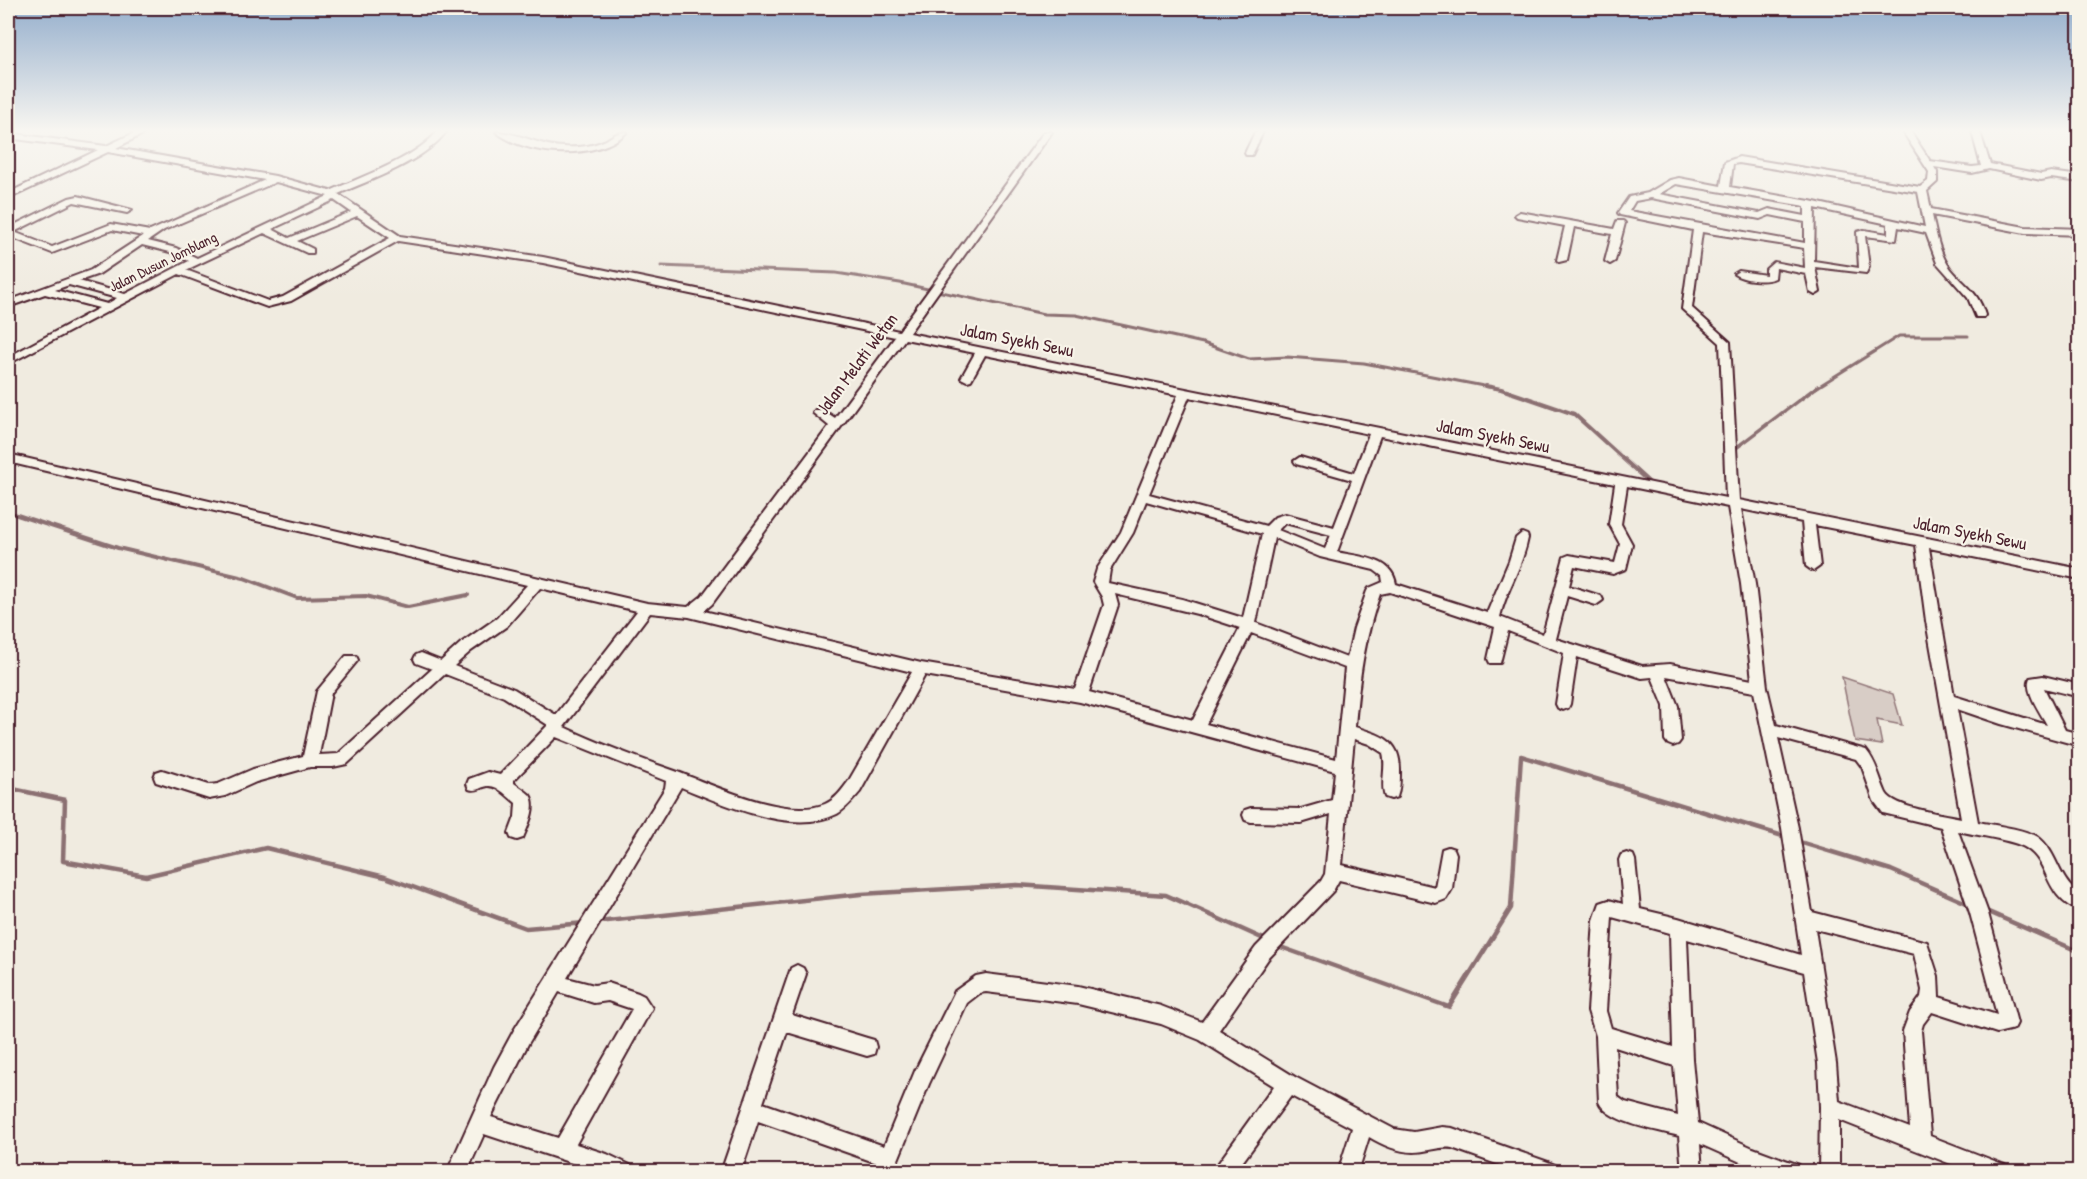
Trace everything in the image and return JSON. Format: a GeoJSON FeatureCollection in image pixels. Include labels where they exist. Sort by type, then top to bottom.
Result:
{"type":"FeatureCollection","features":[{"type":"Feature","properties":{"kind":"street"},"geometry":{"type":"LineString","coordinates":[[8,196],[27,187]]}},
{"type":"Feature","properties":{"kind":"street"},"geometry":{"type":"LineString","coordinates":[[8,304],[95,272],[151,234],[255,187]]}},
{"type":"Feature","properties":{"kind":"street"},"geometry":{"type":"LineString","coordinates":[[178,270],[272,304],[287,299],[397,238],[356,213],[333,195],[306,187]]}},
{"type":"Feature","properties":{"kind":"street","name":"Jalan Dusun Jomblang"},"geometry":{"type":"LineString","coordinates":[[8,361],[124,297],[265,230],[349,187]]}},
{"type":"Feature","properties":{"kind":"street","name":"Jalan Melati Wetan"},"geometry":{"type":"LineString","coordinates":[[689,612],[707,600],[900,334],[935,293],[1009,187]]}},
{"type":"Feature","properties":{"kind":"street"},"geometry":{"type":"LineString","coordinates":[[1610,261],[1623,213],[1632,199],[1652,195],[1665,187]]}},
{"type":"Feature","properties":{"kind":"street"},"geometry":{"type":"LineString","coordinates":[[1719,187],[1860,211],[1893,223],[1930,231]]}},
{"type":"Feature","properties":{"kind":"street"},"geometry":{"type":"LineString","coordinates":[[1886,187],[1922,190],[1926,187]]}},
{"type":"Feature","properties":{"kind":"street"},"geometry":{"type":"LineString","coordinates":[[1922,190],[1930,231],[1941,261],[1947,270],[1971,292],[1977,301],[1980,315]]}},
{"type":"Feature","properties":{"kind":"street"},"geometry":{"type":"LineString","coordinates":[[1652,195],[1761,216],[1768,212],[1809,219]]}},
{"type":"Feature","properties":{"kind":"street"},"geometry":{"type":"LineString","coordinates":[[8,232],[72,200],[78,199],[127,210]]}},
{"type":"Feature","properties":{"kind":"street"},"geometry":{"type":"LineString","coordinates":[[1810,204],[1808,246],[1815,292]]}},
{"type":"Feature","properties":{"kind":"street"},"geometry":{"type":"LineString","coordinates":[[1927,211],[2031,231],[2079,232]]}},
{"type":"Feature","properties":{"kind":"street"},"geometry":{"type":"LineString","coordinates":[[289,241],[356,213]]}},
{"type":"Feature","properties":{"kind":"street"},"geometry":{"type":"LineString","coordinates":[[1623,213],[1808,246]]}},
{"type":"Feature","properties":{"kind":"street"},"geometry":{"type":"LineString","coordinates":[[1520,215],[1617,232]]}},
{"type":"Feature","properties":{"kind":"street"},"geometry":{"type":"LineString","coordinates":[[1739,274],[1767,278],[1771,276],[1771,269],[1774,265],[1862,271],[1864,267],[1860,234],[1893,238],[1893,223]]}},
{"type":"Feature","properties":{"kind":"street"},"geometry":{"type":"LineString","coordinates":[[1562,260],[1570,224]]}},
{"type":"Feature","properties":{"kind":"street"},"geometry":{"type":"LineString","coordinates":[[8,232],[55,250],[111,227],[151,234]]}},
{"type":"Feature","properties":{"kind":"street"},"geometry":{"type":"LineString","coordinates":[[1698,228],[1688,305],[1725,342],[1732,501],[1748,584],[1760,687],[1790,828],[1827,1063],[1830,1107],[1829,1172]]}},
{"type":"Feature","properties":{"kind":"street"},"geometry":{"type":"LineString","coordinates":[[265,230],[310,250]]}},
{"type":"Feature","properties":{"kind":"street"},"geometry":{"type":"LineString","coordinates":[[8,245],[21,238]]}},
{"type":"Feature","properties":{"kind":"street","name":"Jalam Syekh Sewu"},"geometry":{"type":"LineString","coordinates":[[397,238],[543,260],[1622,481],[1732,501],[1808,519],[2079,574]]}},
{"type":"Feature","properties":{"kind":"street"},"geometry":{"type":"LineString","coordinates":[[140,242],[173,250],[196,261]]}},
{"type":"Feature","properties":{"kind":"street"},"geometry":{"type":"LineString","coordinates":[[69,282],[124,297]]}},
{"type":"Feature","properties":{"kind":"street"},"geometry":{"type":"LineString","coordinates":[[43,290],[106,307]]}},
{"type":"Feature","properties":{"kind":"street"},"geometry":{"type":"LineString","coordinates":[[967,378],[982,351]]}},
{"type":"Feature","properties":{"kind":"street"},"geometry":{"type":"LineString","coordinates":[[1080,696],[1111,605],[1100,579],[1127,533],[1185,392]]}},
{"type":"Feature","properties":{"kind":"street"},"geometry":{"type":"LineString","coordinates":[[819,413],[835,423]]}},
{"type":"Feature","properties":{"kind":"street"},"geometry":{"type":"LineString","coordinates":[[1329,555],[1376,431]]}},
{"type":"Feature","properties":{"kind":"street"},"geometry":{"type":"LineString","coordinates":[[8,458],[536,583],[545,583],[647,608],[689,612],[921,669],[1080,696],[1344,767]]}},
{"type":"Feature","properties":{"kind":"street"},"geometry":{"type":"LineString","coordinates":[[1300,461],[1359,478]]}},
{"type":"Feature","properties":{"kind":"street"},"geometry":{"type":"LineString","coordinates":[[1548,642],[1569,560],[1612,568],[1621,566],[1626,544],[1617,530],[1615,521],[1622,481]]}},
{"type":"Feature","properties":{"kind":"street"},"geometry":{"type":"LineString","coordinates":[[1142,496],[1269,531],[1329,555],[1383,568],[1388,574],[1390,587]]}},
{"type":"Feature","properties":{"kind":"street"},"geometry":{"type":"LineString","coordinates":[[1197,727],[1248,626],[1269,531],[1280,520],[1286,518],[1338,533]]}},
{"type":"Feature","properties":{"kind":"street"},"geometry":{"type":"LineString","coordinates":[[1808,519],[1813,566]]}},
{"type":"Feature","properties":{"kind":"street"},"geometry":{"type":"LineString","coordinates":[[1496,659],[1499,594],[1515,568],[1522,538]]}},
{"type":"Feature","properties":{"kind":"street"},"geometry":{"type":"LineString","coordinates":[[1922,542],[1933,621],[1971,826]]}},
{"type":"Feature","properties":{"kind":"street"},"geometry":{"type":"LineString","coordinates":[[162,777],[209,792],[253,776],[310,761],[333,761],[352,752],[481,635],[502,622],[536,583]]}},
{"type":"Feature","properties":{"kind":"street"},"geometry":{"type":"LineString","coordinates":[[1103,587],[1189,607],[1248,626],[1314,653],[1353,664]]}},
{"type":"Feature","properties":{"kind":"street"},"geometry":{"type":"LineString","coordinates":[[1206,1033],[1262,953],[1326,886],[1334,871],[1353,664],[1361,628],[1374,591],[1382,587],[1390,587],[1571,651],[1642,672],[1670,670],[1760,687]]}},
{"type":"Feature","properties":{"kind":"street"},"geometry":{"type":"LineString","coordinates":[[1562,589],[1596,600]]}},
{"type":"Feature","properties":{"kind":"street"},"geometry":{"type":"LineString","coordinates":[[505,782],[510,772],[557,726],[647,608]]}},
{"type":"Feature","properties":{"kind":"street"},"geometry":{"type":"LineString","coordinates":[[1563,704],[1571,651]]}},
{"type":"Feature","properties":{"kind":"street"},"geometry":{"type":"LineString","coordinates":[[421,659],[446,666],[509,693],[557,726],[557,731],[590,746],[769,810],[824,812],[842,802],[848,795],[921,669]]}},
{"type":"Feature","properties":{"kind":"street"},"geometry":{"type":"LineString","coordinates":[[310,761],[324,691],[351,660]]}},
{"type":"Feature","properties":{"kind":"street"},"geometry":{"type":"LineString","coordinates":[[1657,671],[1671,706],[1673,740]]}},
{"type":"Feature","properties":{"kind":"street"},"geometry":{"type":"LineString","coordinates":[[2061,736],[2037,691],[2035,682],[2079,691]]}},
{"type":"Feature","properties":{"kind":"street"},"geometry":{"type":"LineString","coordinates":[[1949,700],[2079,740]]}},
{"type":"Feature","properties":{"kind":"street"},"geometry":{"type":"LineString","coordinates":[[1769,729],[1861,754],[1866,760],[1884,804],[1893,809],[2030,842],[2037,846],[2043,855],[2058,888],[2079,903]]}},
{"type":"Feature","properties":{"kind":"street"},"geometry":{"type":"LineString","coordinates":[[1348,731],[1378,741],[1391,750],[1394,761],[1391,792]]}},
{"type":"Feature","properties":{"kind":"street"},"geometry":{"type":"LineString","coordinates":[[457,1172],[501,1074],[553,982],[673,789],[672,777]]}},
{"type":"Feature","properties":{"kind":"street"},"geometry":{"type":"LineString","coordinates":[[475,784],[484,780],[505,782]]}},
{"type":"Feature","properties":{"kind":"street"},"geometry":{"type":"LineString","coordinates":[[505,782],[506,786],[525,800],[523,817],[517,833]]}},
{"type":"Feature","properties":{"kind":"street"},"geometry":{"type":"LineString","coordinates":[[1251,815],[1301,816],[1341,804]]}},
{"type":"Feature","properties":{"kind":"street"},"geometry":{"type":"LineString","coordinates":[[1928,1002],[1997,1024],[2008,1023],[1978,913],[1947,822]]}},
{"type":"Feature","properties":{"kind":"street"},"geometry":{"type":"LineString","coordinates":[[1334,871],[1436,895],[1444,889],[1448,854]]}},
{"type":"Feature","properties":{"kind":"street"},"geometry":{"type":"LineString","coordinates":[[1627,860],[1632,913]]}},
{"type":"Feature","properties":{"kind":"street"},"geometry":{"type":"LineString","coordinates":[[1792,1172],[1750,1157],[1689,1129],[1621,1110],[1611,1104],[1605,1035],[1599,1024],[1597,1011],[1604,914],[1606,909],[1613,907],[1811,966]]}},
{"type":"Feature","properties":{"kind":"street"},"geometry":{"type":"LineString","coordinates":[[1803,918],[1921,948],[1932,991],[1928,1002],[1916,1015],[1912,1031],[1921,1142]]}},
{"type":"Feature","properties":{"kind":"street"},"geometry":{"type":"LineString","coordinates":[[1678,926],[1683,1059],[1692,1172]]}},
{"type":"Feature","properties":{"kind":"street"},"geometry":{"type":"LineString","coordinates":[[731,1172],[796,974]]}},
{"type":"Feature","properties":{"kind":"street"},"geometry":{"type":"LineString","coordinates":[[553,982],[594,994],[608,992],[639,1002],[643,1008],[563,1149]]}},
{"type":"Feature","properties":{"kind":"street"},"geometry":{"type":"LineString","coordinates":[[752,1109],[886,1165],[946,1026],[961,998],[976,985],[986,983],[1041,989],[1105,1000],[1161,1015],[1206,1033],[1288,1084],[1362,1125],[1404,1142],[1442,1137],[1452,1138],[1548,1172]]}},
{"type":"Feature","properties":{"kind":"street"},"geometry":{"type":"LineString","coordinates":[[781,1021],[867,1047]]}},
{"type":"Feature","properties":{"kind":"street"},"geometry":{"type":"LineString","coordinates":[[1605,1035],[1683,1059]]}},
{"type":"Feature","properties":{"kind":"street"},"geometry":{"type":"LineString","coordinates":[[1222,1172],[1288,1084]]}},
{"type":"Feature","properties":{"kind":"street"},"geometry":{"type":"LineString","coordinates":[[1830,1107],[1921,1142],[1958,1164],[1998,1172]]}},
{"type":"Feature","properties":{"kind":"street"},"geometry":{"type":"LineString","coordinates":[[479,1123],[563,1149],[623,1172]]}},
{"type":"Feature","properties":{"kind":"street"},"geometry":{"type":"LineString","coordinates":[[1348,1172],[1362,1125]]}},
{"type":"Feature","properties":{"kind":"shaded area"},"geometry":{"type":"Polygon","coordinates":[[[1842,677],[1893,694],[1902,725],[1877,720],[1882,745],[1855,741],[1842,677]]]}},
{"type":"Feature","properties":{"kind":"waterway"},"geometry":{"type":"LineString","coordinates":[[661,266],[836,273],[900,283],[1044,314],[1076,315],[1203,343],[1249,359],[1287,357],[1364,363],[1494,388]]}},
{"type":"Feature","properties":{"kind":"waterway"},"geometry":{"type":"LineString","coordinates":[[1816,388],[1899,336],[1968,336]]}},
{"type":"Feature","properties":{"kind":"waterway"},"geometry":{"type":"LineString","coordinates":[[1486,386],[1574,414],[1653,486]]}},
{"type":"Feature","properties":{"kind":"waterway"},"geometry":{"type":"LineString","coordinates":[[1732,451],[1818,386]]}},
{"type":"Feature","properties":{"kind":"waterway"},"geometry":{"type":"LineString","coordinates":[[8,512],[118,548],[244,578],[297,598],[366,596],[408,607],[468,595]]}},
{"type":"Feature","properties":{"kind":"waterway"},"geometry":{"type":"LineString","coordinates":[[1275,945],[1449,1007],[1511,908],[1521,756],[1786,837]]}},
{"type":"Feature","properties":{"kind":"waterway"},"geometry":{"type":"LineString","coordinates":[[8,788],[65,800],[63,861],[146,876],[266,848],[385,877],[526,928],[585,923]]}},
{"type":"Feature","properties":{"kind":"waterway"},"geometry":{"type":"LineString","coordinates":[[1796,841],[1891,870],[1971,905]]}},
{"type":"Feature","properties":{"kind":"waterway"},"geometry":{"type":"LineString","coordinates":[[598,922],[861,894],[1017,885],[1166,895],[1266,940]]}},
{"type":"Feature","properties":{"kind":"waterway"},"geometry":{"type":"LineString","coordinates":[[1984,910],[2080,952]]}}]}
